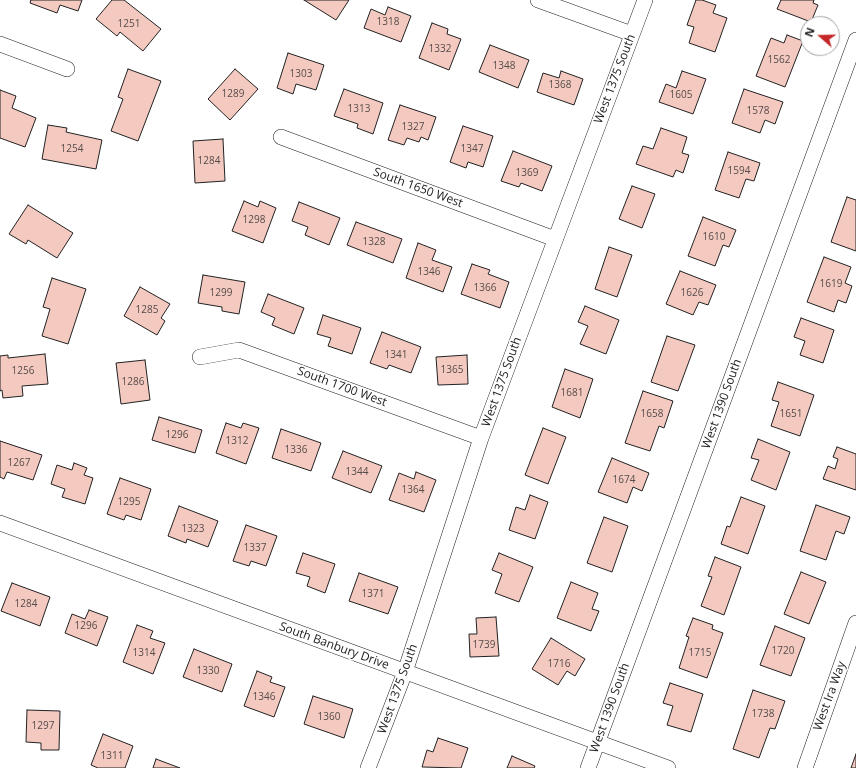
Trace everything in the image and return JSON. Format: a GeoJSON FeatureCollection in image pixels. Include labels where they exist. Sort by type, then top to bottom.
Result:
{"type":"FeatureCollection","features":[{"type":"Feature","properties":{"kind":"street"},"geometry":{"type":"LineString","coordinates":[[538,0],[632,34]]}},
{"type":"Feature","properties":{"kind":"street","name":"West 1375 South"},"geometry":{"type":"LineString","coordinates":[[368,768],[405,672],[481,438],[645,0]]}},
{"type":"Feature","properties":{"kind":"street","name":"West 1390 South"},"geometry":{"type":"LineString","coordinates":[[588,768],[856,40]]}},
{"type":"Feature","properties":{"kind":"street"},"geometry":{"type":"LineString","coordinates":[[0,44],[68,68]]}},
{"type":"Feature","properties":{"kind":"street","name":"South 1650 West"},"geometry":{"type":"LineString","coordinates":[[281,137],[555,239]]}},
{"type":"Feature","properties":{"kind":"street","name":"South 1700 West"},"geometry":{"type":"LineString","coordinates":[[200,357],[239,350],[481,438]]}},
{"type":"Feature","properties":{"kind":"street","name":"South Banbury Drive"},"geometry":{"type":"LineString","coordinates":[[0,523],[668,768]]}},
{"type":"Feature","properties":{"kind":"street","name":"West Ira Way"},"geometry":{"type":"LineString","coordinates":[[805,768],[856,623]]}},
{"type":"Feature","properties":{"kind":"building"},"geometry":{"type":"Polygon","coordinates":[[[31,0],[82,0],[78,11],[60,5],[57,13],[30,3],[31,0]]]}},
{"type":"Feature","properties":{"kind":"building"},"geometry":{"type":"Polygon","coordinates":[[[112,0],[124,0],[161,29],[143,51],[120,32],[117,36],[96,19],[112,0]]]}},
{"type":"Feature","properties":{"kind":"building"},"geometry":{"type":"Polygon","coordinates":[[[304,0],[349,0],[336,20],[304,0]]]}},
{"type":"Feature","properties":{"kind":"building"},"geometry":{"type":"Polygon","coordinates":[[[696,0],[702,0],[716,5],[713,13],[727,18],[715,52],[689,43],[694,27],[687,25],[696,0]]]}},
{"type":"Feature","properties":{"kind":"building"},"geometry":{"type":"Polygon","coordinates":[[[781,0],[814,0],[813,3],[818,5],[813,16],[800,16],[800,18],[777,9],[781,0]]]}},
{"type":"Feature","properties":{"kind":"building"},"geometry":{"type":"Polygon","coordinates":[[[388,7],[411,16],[401,42],[364,28],[371,9],[385,15],[388,7]]]}},
{"type":"Feature","properties":{"kind":"building"},"geometry":{"type":"Polygon","coordinates":[[[432,23],[448,29],[447,34],[461,39],[449,70],[419,58],[432,23]]]}},
{"type":"Feature","properties":{"kind":"building"},"geometry":{"type":"Polygon","coordinates":[[[787,35],[800,40],[800,49],[785,87],[756,76],[771,38],[784,43],[787,35]]]}},
{"type":"Feature","properties":{"kind":"building"},"geometry":{"type":"Polygon","coordinates":[[[490,45],[529,60],[518,88],[479,72],[490,45]]]}},
{"type":"Feature","properties":{"kind":"building"},"geometry":{"type":"Polygon","coordinates":[[[288,53],[324,65],[316,90],[296,84],[293,94],[277,88],[288,53]]]}},
{"type":"Feature","properties":{"kind":"building"},"geometry":{"type":"Polygon","coordinates":[[[128,69],[161,81],[138,141],[111,131],[123,99],[118,97],[128,69]]]}},
{"type":"Feature","properties":{"kind":"building"},"geometry":{"type":"Polygon","coordinates":[[[235,69],[258,89],[230,120],[208,99],[235,69]]]}},
{"type":"Feature","properties":{"kind":"building"},"geometry":{"type":"Polygon","coordinates":[[[561,71],[583,79],[574,105],[537,92],[543,73],[559,78],[561,71]]]}},
{"type":"Feature","properties":{"kind":"building"},"geometry":{"type":"Polygon","coordinates":[[[682,71],[706,79],[693,114],[659,102],[666,84],[676,88],[682,71]]]}},
{"type":"Feature","properties":{"kind":"building"},"geometry":{"type":"Polygon","coordinates":[[[344,89],[383,103],[373,134],[357,128],[358,124],[334,116],[344,89]]]}},
{"type":"Feature","properties":{"kind":"building"},"geometry":{"type":"Polygon","coordinates":[[[744,89],[783,102],[775,124],[765,120],[760,133],[732,123],[744,89]]]}},
{"type":"Feature","properties":{"kind":"building"},"geometry":{"type":"Polygon","coordinates":[[[0,90],[16,96],[12,108],[36,118],[25,147],[0,138],[0,90]]]}},
{"type":"Feature","properties":{"kind":"building"},"geometry":{"type":"Polygon","coordinates":[[[400,105],[436,117],[428,140],[421,137],[419,142],[407,138],[404,145],[388,140],[400,105]]]}},
{"type":"Feature","properties":{"kind":"building"},"geometry":{"type":"Polygon","coordinates":[[[48,125],[67,128],[66,132],[102,140],[96,169],[42,159],[48,125]]]}},
{"type":"Feature","properties":{"kind":"building"},"geometry":{"type":"Polygon","coordinates":[[[463,126],[493,136],[483,167],[468,162],[466,168],[450,162],[463,126]]]}},
{"type":"Feature","properties":{"kind":"building"},"geometry":{"type":"Polygon","coordinates":[[[661,128],[687,137],[682,153],[689,155],[683,173],[676,170],[673,177],[636,164],[643,146],[653,149],[661,128]]]}},
{"type":"Feature","properties":{"kind":"building"},"geometry":{"type":"Polygon","coordinates":[[[223,139],[225,181],[195,183],[193,141],[223,139]]]}},
{"type":"Feature","properties":{"kind":"building"},"geometry":{"type":"Polygon","coordinates":[[[513,151],[552,166],[542,191],[521,183],[519,187],[501,181],[513,151]]]}},
{"type":"Feature","properties":{"kind":"building"},"geometry":{"type":"Polygon","coordinates":[[[728,152],[760,163],[754,181],[746,179],[739,198],[715,190],[728,152]]]}},
{"type":"Feature","properties":{"kind":"building"},"geometry":{"type":"Polygon","coordinates":[[[632,186],[655,194],[642,228],[619,219],[632,186]]]}},
{"type":"Feature","properties":{"kind":"building"},"geometry":{"type":"Polygon","coordinates":[[[847,197],[856,200],[856,251],[831,242],[847,197]]]}},
{"type":"Feature","properties":{"kind":"building"},"geometry":{"type":"Polygon","coordinates":[[[244,201],[258,207],[260,201],[276,208],[263,243],[232,231],[244,201]]]}},
{"type":"Feature","properties":{"kind":"building"},"geometry":{"type":"Polygon","coordinates":[[[299,202],[340,218],[329,245],[305,235],[308,227],[292,221],[299,202]]]}},
{"type":"Feature","properties":{"kind":"building"},"geometry":{"type":"Polygon","coordinates":[[[28,205],[73,233],[57,258],[28,240],[26,244],[9,234],[28,205]]]}},
{"type":"Feature","properties":{"kind":"building"},"geometry":{"type":"Polygon","coordinates":[[[703,217],[736,230],[729,247],[723,245],[715,266],[688,256],[703,217]]]}},
{"type":"Feature","properties":{"kind":"building"},"geometry":{"type":"Polygon","coordinates":[[[356,222],[402,239],[393,263],[347,245],[356,222]]]}},
{"type":"Feature","properties":{"kind":"building"},"geometry":{"type":"Polygon","coordinates":[[[418,243],[436,250],[432,260],[452,267],[443,292],[406,278],[418,243]]]}},
{"type":"Feature","properties":{"kind":"building"},"geometry":{"type":"Polygon","coordinates":[[[609,247],[632,255],[617,297],[595,289],[609,247]]]}},
{"type":"Feature","properties":{"kind":"building"},"geometry":{"type":"Polygon","coordinates":[[[824,257],[851,267],[845,283],[852,286],[846,303],[838,300],[834,312],[807,302],[824,257]]]}},
{"type":"Feature","properties":{"kind":"building"},"geometry":{"type":"Polygon","coordinates":[[[472,264],[490,270],[488,274],[509,282],[500,308],[461,294],[472,264]]]}},
{"type":"Feature","properties":{"kind":"building"},"geometry":{"type":"Polygon","coordinates":[[[680,271],[716,285],[708,305],[699,302],[693,315],[666,304],[680,271]]]}},
{"type":"Feature","properties":{"kind":"building"},"geometry":{"type":"Polygon","coordinates":[[[203,275],[245,282],[239,314],[222,311],[222,307],[198,303],[203,275]]]}},
{"type":"Feature","properties":{"kind":"building"},"geometry":{"type":"Polygon","coordinates":[[[52,278],[86,289],[68,344],[42,336],[50,309],[43,307],[52,278]]]}},
{"type":"Feature","properties":{"kind":"building"},"geometry":{"type":"Polygon","coordinates":[[[140,287],[170,304],[161,318],[165,321],[157,335],[124,316],[140,287]]]}},
{"type":"Feature","properties":{"kind":"building"},"geometry":{"type":"Polygon","coordinates":[[[268,294],[304,308],[294,334],[272,325],[275,318],[261,312],[268,294]]]}},
{"type":"Feature","properties":{"kind":"building"},"geometry":{"type":"Polygon","coordinates":[[[585,306],[619,320],[606,354],[580,344],[588,326],[578,322],[585,306]]]}},
{"type":"Feature","properties":{"kind":"building"},"geometry":{"type":"Polygon","coordinates":[[[323,315],[361,328],[352,354],[328,346],[331,338],[317,334],[323,315]]]}},
{"type":"Feature","properties":{"kind":"building"},"geometry":{"type":"Polygon","coordinates":[[[801,318],[834,330],[823,363],[800,355],[805,341],[794,337],[801,318]]]}},
{"type":"Feature","properties":{"kind":"building"},"geometry":{"type":"Polygon","coordinates":[[[382,332],[421,347],[411,373],[389,365],[387,369],[370,363],[382,332]]]}},
{"type":"Feature","properties":{"kind":"building"},"geometry":{"type":"Polygon","coordinates":[[[667,336],[695,345],[678,391],[651,382],[667,336]]]}},
{"type":"Feature","properties":{"kind":"building"},"geometry":{"type":"Polygon","coordinates":[[[45,354],[48,384],[22,386],[23,396],[3,398],[2,390],[0,391],[0,356],[8,355],[8,358],[45,354]]]}},
{"type":"Feature","properties":{"kind":"building"},"geometry":{"type":"Polygon","coordinates":[[[467,355],[468,384],[438,385],[436,357],[467,355]]]}},
{"type":"Feature","properties":{"kind":"building"},"geometry":{"type":"Polygon","coordinates":[[[145,360],[150,400],[121,404],[116,363],[145,360]]]}},
{"type":"Feature","properties":{"kind":"building"},"geometry":{"type":"Polygon","coordinates":[[[565,369],[593,379],[580,418],[552,407],[565,369]]]}},
{"type":"Feature","properties":{"kind":"building"},"geometry":{"type":"Polygon","coordinates":[[[778,382],[814,395],[800,436],[771,426],[779,402],[772,400],[778,382]]]}},
{"type":"Feature","properties":{"kind":"building"},"geometry":{"type":"Polygon","coordinates":[[[643,391],[673,401],[664,428],[659,426],[650,451],[625,443],[643,391]]]}},
{"type":"Feature","properties":{"kind":"building"},"geometry":{"type":"Polygon","coordinates":[[[159,417],[202,430],[195,453],[152,440],[159,417]]]}},
{"type":"Feature","properties":{"kind":"building"},"geometry":{"type":"Polygon","coordinates":[[[226,423],[241,428],[243,423],[259,428],[246,464],[216,453],[226,423]]]}},
{"type":"Feature","properties":{"kind":"building"},"geometry":{"type":"Polygon","coordinates":[[[543,428],[566,437],[548,484],[525,475],[543,428]]]}},
{"type":"Feature","properties":{"kind":"building"},"geometry":{"type":"Polygon","coordinates":[[[281,429],[321,443],[311,471],[272,458],[281,429]]]}},
{"type":"Feature","properties":{"kind":"building"},"geometry":{"type":"Polygon","coordinates":[[[758,439],[790,452],[776,490],[751,480],[759,460],[751,458],[758,439]]]}},
{"type":"Feature","properties":{"kind":"building"},"geometry":{"type":"Polygon","coordinates":[[[0,441],[42,455],[33,480],[7,472],[4,479],[0,477],[0,441]]]}},
{"type":"Feature","properties":{"kind":"building"},"geometry":{"type":"Polygon","coordinates":[[[837,447],[856,454],[856,490],[823,479],[828,466],[835,469],[838,459],[833,457],[837,447]]]}},
{"type":"Feature","properties":{"kind":"building"},"geometry":{"type":"Polygon","coordinates":[[[343,451],[382,466],[371,493],[332,478],[343,451]]]}},
{"type":"Feature","properties":{"kind":"building"},"geometry":{"type":"Polygon","coordinates":[[[612,458],[649,473],[642,491],[633,487],[627,503],[598,492],[612,458]]]}},
{"type":"Feature","properties":{"kind":"building"},"geometry":{"type":"Polygon","coordinates":[[[74,463],[87,468],[84,475],[93,478],[85,504],[62,497],[65,489],[51,484],[57,465],[72,470],[74,463]]]}},
{"type":"Feature","properties":{"kind":"building"},"geometry":{"type":"Polygon","coordinates":[[[416,472],[436,480],[424,512],[389,500],[399,473],[414,479],[416,472]]]}},
{"type":"Feature","properties":{"kind":"building"},"geometry":{"type":"Polygon","coordinates":[[[120,478],[151,489],[141,520],[126,515],[124,520],[107,514],[120,478]]]}},
{"type":"Feature","properties":{"kind":"building"},"geometry":{"type":"Polygon","coordinates":[[[530,495],[548,502],[535,539],[509,530],[516,507],[525,510],[530,495]]]}},
{"type":"Feature","properties":{"kind":"building"},"geometry":{"type":"Polygon","coordinates":[[[741,497],[765,506],[748,554],[721,544],[727,526],[730,527],[741,497]]]}},
{"type":"Feature","properties":{"kind":"building"},"geometry":{"type":"Polygon","coordinates":[[[816,505],[850,517],[844,534],[836,531],[826,560],[800,551],[816,505]]]}},
{"type":"Feature","properties":{"kind":"building"},"geometry":{"type":"Polygon","coordinates":[[[179,506],[218,521],[208,547],[187,539],[186,543],[168,536],[179,506]]]}},
{"type":"Feature","properties":{"kind":"building"},"geometry":{"type":"Polygon","coordinates":[[[604,517],[628,526],[612,572],[587,563],[604,517]]]}},
{"type":"Feature","properties":{"kind":"building"},"geometry":{"type":"Polygon","coordinates":[[[246,525],[277,536],[266,566],[251,561],[249,566],[233,561],[246,525]]]}},
{"type":"Feature","properties":{"kind":"building"},"geometry":{"type":"Polygon","coordinates":[[[303,553],[335,564],[325,593],[307,586],[310,577],[296,573],[303,553]]]}},
{"type":"Feature","properties":{"kind":"building"},"geometry":{"type":"Polygon","coordinates":[[[499,553],[533,567],[519,602],[495,593],[502,574],[492,570],[499,553]]]}},
{"type":"Feature","properties":{"kind":"building"},"geometry":{"type":"Polygon","coordinates":[[[715,557],[741,567],[724,615],[701,606],[712,577],[708,576],[715,557]]]}},
{"type":"Feature","properties":{"kind":"building"},"geometry":{"type":"Polygon","coordinates":[[[801,572],[826,582],[809,624],[784,614],[801,572]]]}},
{"type":"Feature","properties":{"kind":"building"},"geometry":{"type":"Polygon","coordinates":[[[359,573],[398,587],[388,614],[349,601],[359,573]]]}},
{"type":"Feature","properties":{"kind":"building"},"geometry":{"type":"Polygon","coordinates":[[[571,582],[598,593],[592,609],[599,611],[591,631],[557,618],[571,582]]]}},
{"type":"Feature","properties":{"kind":"building"},"geometry":{"type":"Polygon","coordinates":[[[12,583],[50,597],[40,626],[1,611],[12,583]]]}},
{"type":"Feature","properties":{"kind":"building"},"geometry":{"type":"Polygon","coordinates":[[[89,610],[108,617],[97,646],[65,633],[72,614],[85,619],[89,610]]]}},
{"type":"Feature","properties":{"kind":"building"},"geometry":{"type":"Polygon","coordinates":[[[496,617],[499,656],[470,657],[469,634],[477,634],[476,618],[496,617]]]}},
{"type":"Feature","properties":{"kind":"building"},"geometry":{"type":"Polygon","coordinates":[[[693,618],[713,625],[712,629],[723,633],[707,678],[679,668],[689,637],[686,636],[693,618]]]}},
{"type":"Feature","properties":{"kind":"building"},"geometry":{"type":"Polygon","coordinates":[[[137,625],[153,631],[150,638],[165,643],[153,674],[123,662],[137,625]]]}},
{"type":"Feature","properties":{"kind":"building"},"geometry":{"type":"Polygon","coordinates":[[[775,626],[805,638],[791,676],[760,665],[775,626]]]}},
{"type":"Feature","properties":{"kind":"building"},"geometry":{"type":"Polygon","coordinates":[[[551,638],[585,659],[575,676],[567,671],[558,685],[532,669],[551,638]]]}},
{"type":"Feature","properties":{"kind":"building"},"geometry":{"type":"Polygon","coordinates":[[[194,649],[232,664],[222,692],[183,677],[194,649]]]}},
{"type":"Feature","properties":{"kind":"building"},"geometry":{"type":"Polygon","coordinates":[[[257,671],[272,677],[270,682],[285,687],[274,717],[244,706],[257,671]]]}},
{"type":"Feature","properties":{"kind":"building"},"geometry":{"type":"Polygon","coordinates":[[[670,683],[703,694],[691,732],[667,725],[673,706],[663,703],[670,683]]]}},
{"type":"Feature","properties":{"kind":"building"},"geometry":{"type":"Polygon","coordinates":[[[753,690],[785,701],[775,729],[770,728],[759,758],[733,749],[753,690]]]}},
{"type":"Feature","properties":{"kind":"building"},"geometry":{"type":"Polygon","coordinates":[[[313,696],[353,709],[344,738],[304,724],[313,696]]]}},
{"type":"Feature","properties":{"kind":"building"},"geometry":{"type":"Polygon","coordinates":[[[27,710],[60,711],[59,750],[41,750],[41,743],[26,742],[27,710]]]}},
{"type":"Feature","properties":{"kind":"building"},"geometry":{"type":"Polygon","coordinates":[[[103,734],[133,746],[125,768],[98,768],[91,765],[103,734]]]}},
{"type":"Feature","properties":{"kind":"building"},"geometry":{"type":"Polygon","coordinates":[[[438,738],[468,748],[461,768],[422,767],[427,750],[433,752],[438,738]]]}},
{"type":"Feature","properties":{"kind":"building"},"geometry":{"type":"Polygon","coordinates":[[[856,754],[856,768],[851,768],[856,754]]]}},
{"type":"Feature","properties":{"kind":"building"},"geometry":{"type":"Polygon","coordinates":[[[512,756],[535,766],[534,768],[507,768],[512,756]]]}},
{"type":"Feature","properties":{"kind":"building"},"geometry":{"type":"Polygon","coordinates":[[[156,759],[180,768],[153,768],[156,759]]]}}]}
